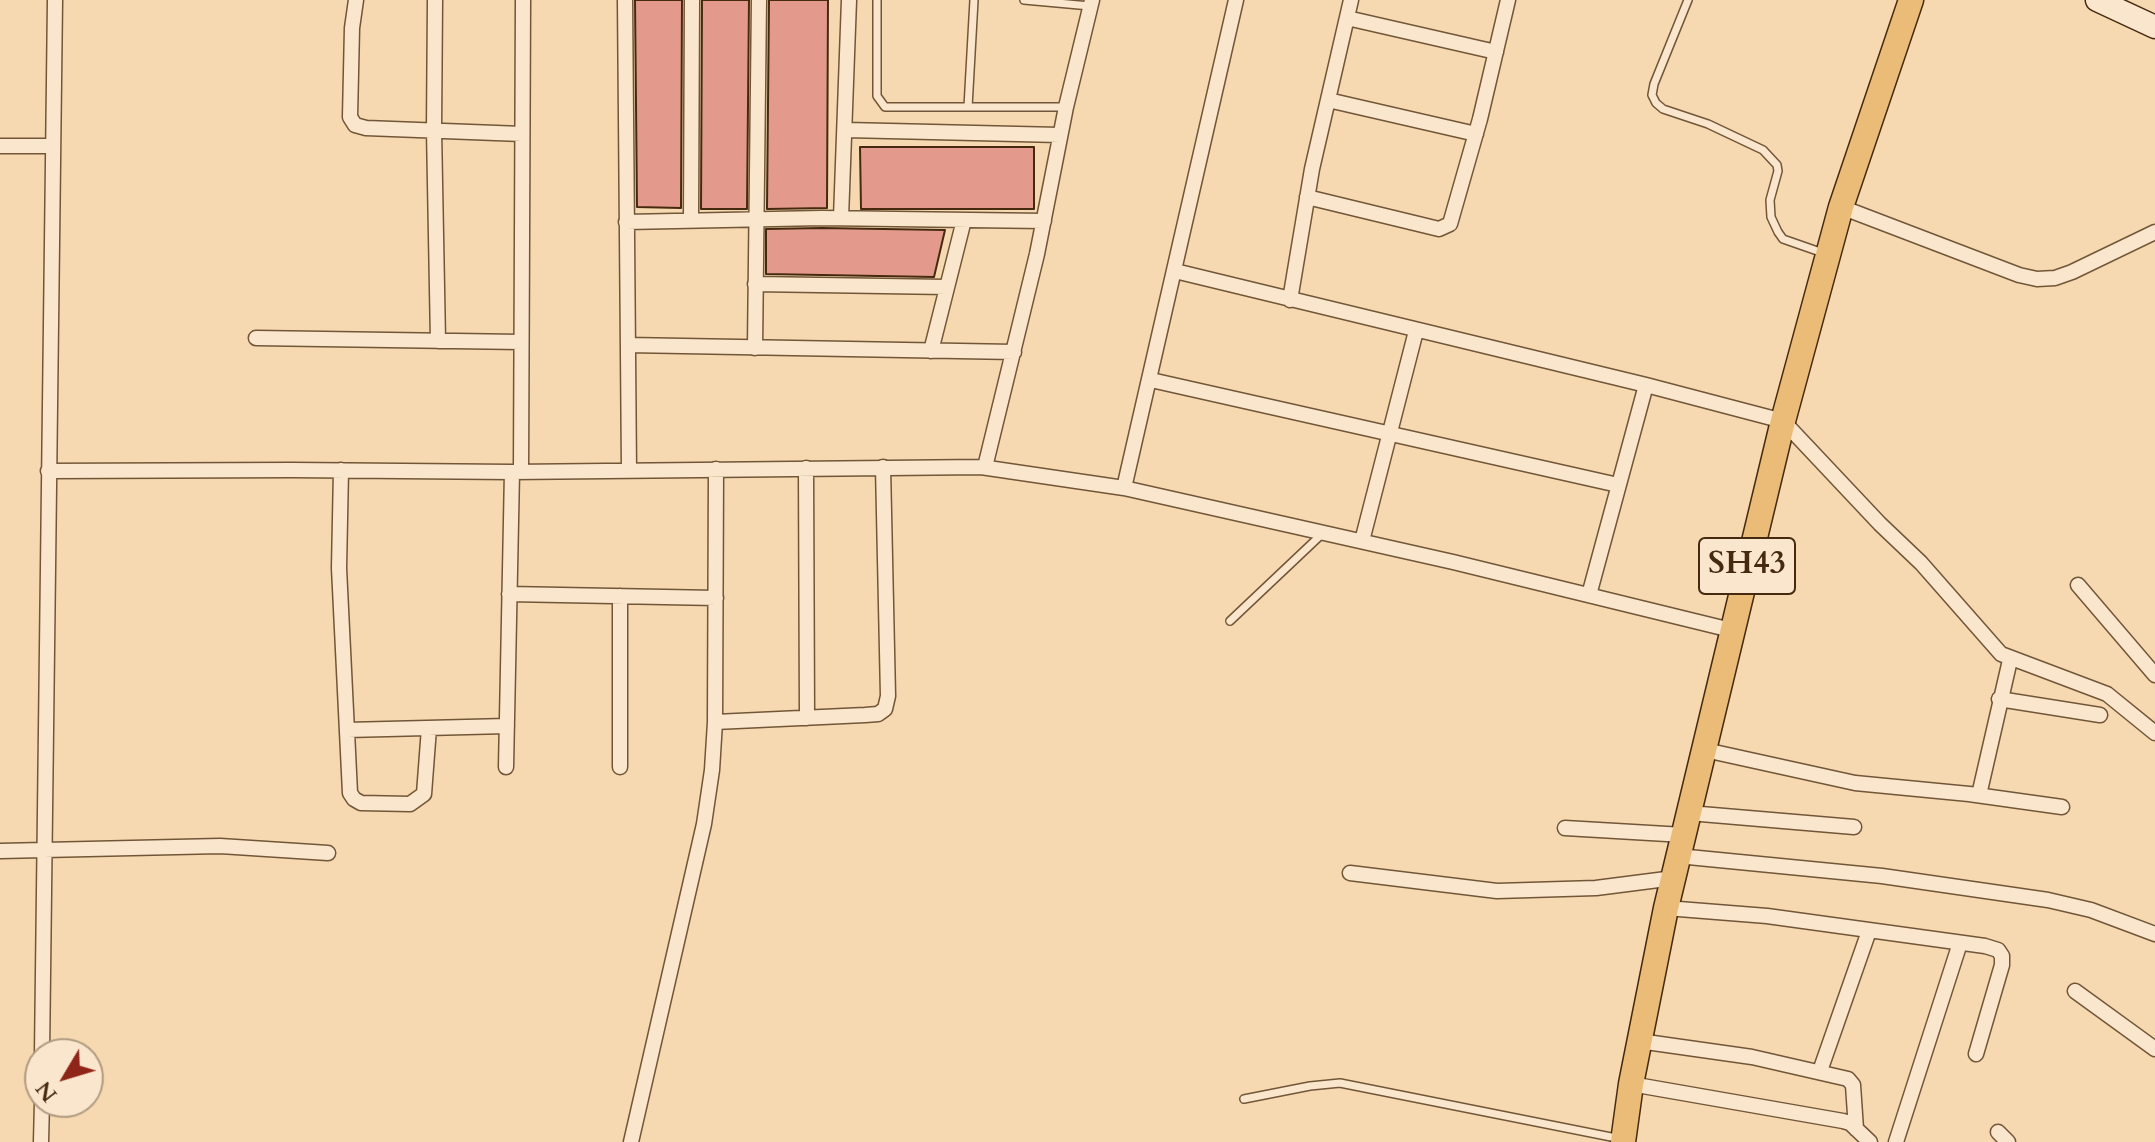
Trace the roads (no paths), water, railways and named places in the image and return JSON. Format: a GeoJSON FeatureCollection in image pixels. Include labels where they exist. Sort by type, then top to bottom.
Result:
{"type":"FeatureCollection","features":[{"type":"Feature","properties":{"kind":"main road","name":"SH43"},"geometry":{"type":"LineString","coordinates":[[1623,1141],[1631,1084],[1666,908],[1731,630],[1828,254],[1904,2]]}},
{"type":"Feature","properties":{"kind":"street"},"geometry":{"type":"LineString","coordinates":[[42,1038],[55,0]]}},
{"type":"Feature","properties":{"kind":"street"},"geometry":{"type":"LineString","coordinates":[[356,0],[352,28],[350,117],[353,122],[366,128],[522,134]]}},
{"type":"Feature","properties":{"kind":"street"},"geometry":{"type":"LineString","coordinates":[[435,0],[438,341]]}},
{"type":"Feature","properties":{"kind":"street"},"geometry":{"type":"LineString","coordinates":[[506,767],[509,594],[521,342],[523,0]]}},
{"type":"Feature","properties":{"kind":"street"},"geometry":{"type":"LineString","coordinates":[[625,0],[629,470]]}},
{"type":"Feature","properties":{"kind":"street"},"geometry":{"type":"LineString","coordinates":[[691,219],[692,0]]}},
{"type":"Feature","properties":{"kind":"street"},"geometry":{"type":"LineString","coordinates":[[755,348],[759,0]]}},
{"type":"Feature","properties":{"kind":"street"},"geometry":{"type":"LineString","coordinates":[[841,218],[849,0]]}},
{"type":"Feature","properties":{"kind":"street"},"geometry":{"type":"LineString","coordinates":[[1124,488],[1236,0]]}},
{"type":"Feature","properties":{"kind":"street"},"geometry":{"type":"LineString","coordinates":[[1290,300],[1307,197],[1351,0]]}},
{"type":"Feature","properties":{"kind":"street"},"geometry":{"type":"LineString","coordinates":[[1307,197],[1439,229],[1446,228],[1452,219],[1476,134],[1508,0]]}},
{"type":"Feature","properties":{"kind":"street"},"geometry":{"type":"LineString","coordinates":[[2097,0],[2155,27]]}},
{"type":"Feature","properties":{"kind":"street"},"geometry":{"type":"LineString","coordinates":[[985,467],[1044,221],[1066,107],[1091,3]]}},
{"type":"Feature","properties":{"kind":"street"},"geometry":{"type":"LineString","coordinates":[[1347,18],[1496,52]]}},
{"type":"Feature","properties":{"kind":"street"},"geometry":{"type":"LineString","coordinates":[[1328,100],[1476,134]]}},
{"type":"Feature","properties":{"kind":"street"},"geometry":{"type":"LineString","coordinates":[[846,130],[1060,135]]}},
{"type":"Feature","properties":{"kind":"street"},"geometry":{"type":"LineString","coordinates":[[0,146],[53,146]]}},
{"type":"Feature","properties":{"kind":"street"},"geometry":{"type":"LineString","coordinates":[[1841,207],[2019,275],[2037,279],[2055,278],[2072,272],[2155,232]]}},
{"type":"Feature","properties":{"kind":"street"},"geometry":{"type":"LineString","coordinates":[[626,222],[841,218],[1044,221]]}},
{"type":"Feature","properties":{"kind":"street"},"geometry":{"type":"LineString","coordinates":[[931,351],[964,220]]}},
{"type":"Feature","properties":{"kind":"street"},"geometry":{"type":"LineString","coordinates":[[1175,271],[1783,421],[1921,563],[2001,654],[2010,660],[2107,694],[2155,733]]}},
{"type":"Feature","properties":{"kind":"street"},"geometry":{"type":"LineString","coordinates":[[755,284],[947,287]]}},
{"type":"Feature","properties":{"kind":"street"},"geometry":{"type":"LineString","coordinates":[[1362,541],[1416,331]]}},
{"type":"Feature","properties":{"kind":"street"},"geometry":{"type":"LineString","coordinates":[[256,338],[521,342]]}},
{"type":"Feature","properties":{"kind":"street"},"geometry":{"type":"LineString","coordinates":[[628,345],[1014,352]]}},
{"type":"Feature","properties":{"kind":"street"},"geometry":{"type":"LineString","coordinates":[[1151,380],[1618,485]]}},
{"type":"Feature","properties":{"kind":"street"},"geometry":{"type":"LineString","coordinates":[[1589,595],[1646,385]]}},
{"type":"Feature","properties":{"kind":"street"},"geometry":{"type":"LineString","coordinates":[[715,722],[878,714],[887,703],[883,467]]}},
{"type":"Feature","properties":{"kind":"street"},"geometry":{"type":"LineString","coordinates":[[48,471],[516,472],[985,467],[1124,488],[1362,541],[1731,630]]}},
{"type":"Feature","properties":{"kind":"street"},"geometry":{"type":"LineString","coordinates":[[806,468],[807,718]]}},
{"type":"Feature","properties":{"kind":"street"},"geometry":{"type":"LineString","coordinates":[[631,1142],[704,824],[715,722],[716,469]]}},
{"type":"Feature","properties":{"kind":"street"},"geometry":{"type":"LineString","coordinates":[[341,470],[339,568],[350,793],[354,799],[361,803],[410,804],[424,794],[429,728]]}},
{"type":"Feature","properties":{"kind":"street"},"geometry":{"type":"LineString","coordinates":[[2078,585],[2155,675]]}},
{"type":"Feature","properties":{"kind":"street"},"geometry":{"type":"LineString","coordinates":[[509,594],[716,598]]}},
{"type":"Feature","properties":{"kind":"street"},"geometry":{"type":"LineString","coordinates":[[620,596],[620,767]]}},
{"type":"Feature","properties":{"kind":"street"},"geometry":{"type":"LineString","coordinates":[[1979,795],[2010,660]]}},
{"type":"Feature","properties":{"kind":"street"},"geometry":{"type":"LineString","coordinates":[[1999,699],[2100,715]]}},
{"type":"Feature","properties":{"kind":"street"},"geometry":{"type":"LineString","coordinates":[[347,730],[507,726]]}},
{"type":"Feature","properties":{"kind":"street"},"geometry":{"type":"LineString","coordinates":[[1705,750],[1855,783],[2062,807]]}},
{"type":"Feature","properties":{"kind":"street"},"geometry":{"type":"LineString","coordinates":[[1350,873],[1497,891],[1596,888],[1681,846],[1854,827]]}},
{"type":"Feature","properties":{"kind":"street"},"geometry":{"type":"LineString","coordinates":[[1565,828],[2048,900],[2091,910],[2155,934]]}},
{"type":"Feature","properties":{"kind":"street"},"geometry":{"type":"LineString","coordinates":[[0,851],[220,846],[328,853]]}},
{"type":"Feature","properties":{"kind":"street"},"geometry":{"type":"LineString","coordinates":[[1666,908],[1767,916],[1998,950],[2002,965],[1976,1054]]}},
{"type":"Feature","properties":{"kind":"street"},"geometry":{"type":"LineString","coordinates":[[1820,1071],[1869,931]]}},
{"type":"Feature","properties":{"kind":"street"},"geometry":{"type":"LineString","coordinates":[[1896,1142],[1960,943]]}},
{"type":"Feature","properties":{"kind":"street"},"geometry":{"type":"LineString","coordinates":[[2075,991],[2155,1049]]}},
{"type":"Feature","properties":{"kind":"street"},"geometry":{"type":"LineString","coordinates":[[1639,1041],[1752,1057],[1848,1079],[1853,1085],[1856,1129]]}},
{"type":"Feature","properties":{"kind":"street"},"geometry":{"type":"LineString","coordinates":[[1631,1084],[1843,1121],[1870,1142]]}},
{"type":"Feature","properties":{"kind":"street"},"geometry":{"type":"LineString","coordinates":[[41,1142],[42,1118]]}},
{"type":"Feature","properties":{"kind":"lane"},"geometry":{"type":"LineString","coordinates":[[877,0],[877,96],[885,107],[1066,107]]}},
{"type":"Feature","properties":{"kind":"lane"},"geometry":{"type":"LineString","coordinates":[[968,107],[974,0]]}},
{"type":"Feature","properties":{"kind":"lane"},"geometry":{"type":"LineString","coordinates":[[1024,0],[1091,3]]}},
{"type":"Feature","properties":{"kind":"lane"},"geometry":{"type":"LineString","coordinates":[[1688,0],[1654,84],[1652,95],[1656,103],[1663,109],[1708,124],[1763,150],[1777,165],[1770,200],[1771,217],[1778,232],[1783,239],[1828,254]]}},
{"type":"Feature","properties":{"kind":"lane"},"geometry":{"type":"LineString","coordinates":[[1230,621],[1324,533]]}},
{"type":"Feature","properties":{"kind":"lane"},"geometry":{"type":"LineString","coordinates":[[1244,1099],[1340,1083],[1623,1141]]}}]}
